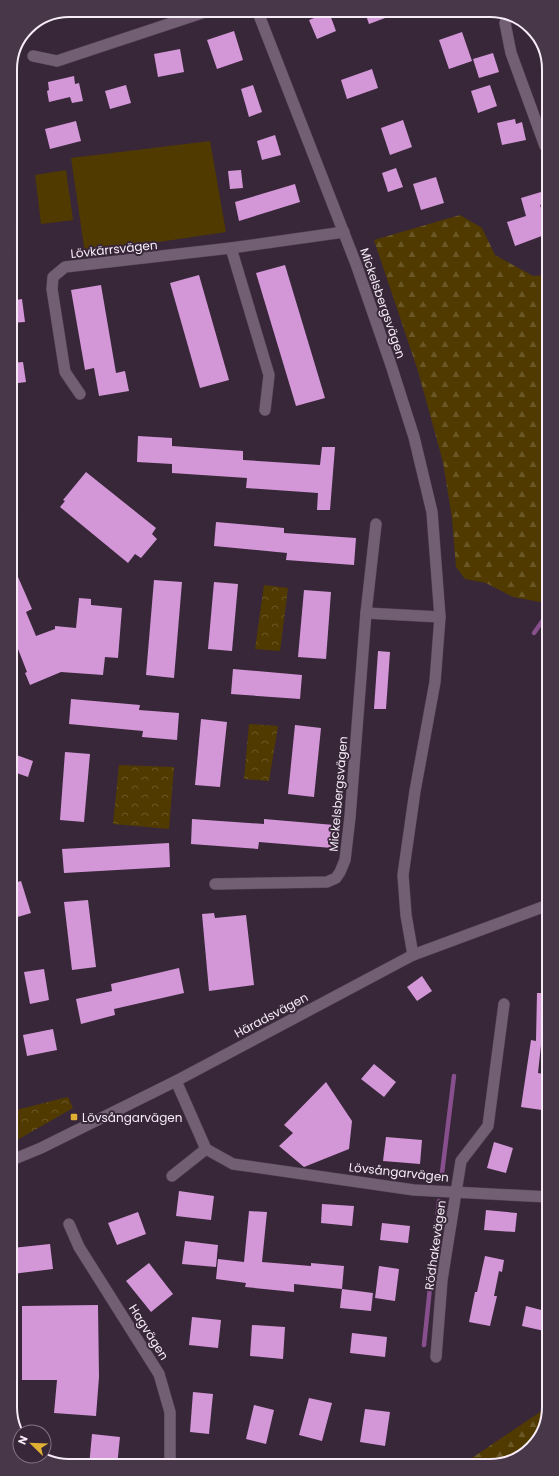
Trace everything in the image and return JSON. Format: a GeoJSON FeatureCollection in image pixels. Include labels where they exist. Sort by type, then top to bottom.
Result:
{"type":"FeatureCollection","features":[{"type":"Feature","properties":{"kind":"street"},"geometry":{"type":"LineString","coordinates":[[33,56],[57,61],[190,17]]}},
{"type":"Feature","properties":{"kind":"street","name":"Mickelsbergsvägen"},"geometry":{"type":"LineString","coordinates":[[260,17],[344,232],[391,365],[414,437],[432,512],[440,617],[435,682],[415,791],[403,875],[406,915],[413,954]]}},
{"type":"Feature","properties":{"kind":"street"},"geometry":{"type":"LineString","coordinates":[[506,20],[505,23],[511,53],[542,138]]}},
{"type":"Feature","properties":{"kind":"street","name":"Lövkärrsvägen"},"geometry":{"type":"LineString","coordinates":[[80,394],[65,372],[52,289],[53,278],[65,267],[231,248],[344,232]]}},
{"type":"Feature","properties":{"kind":"street"},"geometry":{"type":"LineString","coordinates":[[231,248],[270,375],[265,410]]}},
{"type":"Feature","properties":{"kind":"street","name":"Mickelsbergsvägen"},"geometry":{"type":"LineString","coordinates":[[215,884],[327,882],[336,878],[340,872],[345,860],[350,817],[366,613],[376,524]]}},
{"type":"Feature","properties":{"kind":"street"},"geometry":{"type":"LineString","coordinates":[[366,613],[440,617]]}},
{"type":"Feature","properties":{"kind":"street","name":"Häradsvägen"},"geometry":{"type":"LineString","coordinates":[[17,1158],[41,1148],[176,1081],[413,954],[542,907]]}},
{"type":"Feature","properties":{"kind":"street","name":"Rödhakevägen"},"geometry":{"type":"LineString","coordinates":[[436,1357],[442,1280],[461,1161],[488,1126],[504,1004]]}},
{"type":"Feature","properties":{"kind":"street"},"geometry":{"type":"LineString","coordinates":[[172,1176],[206,1149],[176,1081]]}},
{"type":"Feature","properties":{"kind":"street","name":"Lövsångarvägen"},"geometry":{"type":"LineString","coordinates":[[206,1149],[233,1164],[414,1190],[542,1197]]}},
{"type":"Feature","properties":{"kind":"street","name":"Hagvägen"},"geometry":{"type":"LineString","coordinates":[[69,1224],[79,1247],[159,1374],[170,1412],[170,1459]]}},
{"type":"Feature","properties":{"kind":"green space"},"geometry":{"type":"Polygon","coordinates":[[[210,141],[226,232],[85,253],[71,158],[210,141]]]}},
{"type":"Feature","properties":{"kind":"green space"},"geometry":{"type":"Polygon","coordinates":[[[66,170],[73,220],[41,224],[35,175],[66,170]]]}},
{"type":"Feature","properties":{"kind":"green space"},"geometry":{"type":"Polygon","coordinates":[[[460,215],[482,228],[495,255],[533,276],[542,275],[542,600],[540,602],[513,597],[486,583],[465,579],[456,567],[452,518],[443,462],[418,371],[374,240],[460,215]]]}},
{"type":"Feature","properties":{"kind":"green space"},"geometry":{"type":"Polygon","coordinates":[[[264,585],[288,588],[280,651],[255,649],[264,585]]]}},
{"type":"Feature","properties":{"kind":"green space"},"geometry":{"type":"Polygon","coordinates":[[[249,724],[278,726],[269,781],[244,779],[249,724]]]}},
{"type":"Feature","properties":{"kind":"green space"},"geometry":{"type":"Polygon","coordinates":[[[119,765],[174,767],[169,829],[113,824],[119,765]]]}},
{"type":"Feature","properties":{"kind":"green space"},"geometry":{"type":"Polygon","coordinates":[[[68,1097],[73,1108],[17,1140],[17,1110],[68,1097]]]}},
{"type":"Feature","properties":{"kind":"green space"},"geometry":{"type":"Polygon","coordinates":[[[542,1411],[535,1433],[519,1450],[510,1455],[496,1459],[470,1459],[542,1411]]]}},
{"type":"Feature","properties":{"kind":"building"},"geometry":{"type":"Polygon","coordinates":[[[316,17],[331,17],[336,31],[317,39],[309,20],[316,17]]]}},
{"type":"Feature","properties":{"kind":"building"},"geometry":{"type":"Polygon","coordinates":[[[366,17],[388,17],[369,24],[366,17]]]}},
{"type":"Feature","properties":{"kind":"building"},"geometry":{"type":"Polygon","coordinates":[[[234,31],[243,60],[217,69],[207,40],[234,31]]]}},
{"type":"Feature","properties":{"kind":"building"},"geometry":{"type":"Polygon","coordinates":[[[462,32],[472,61],[449,69],[439,40],[462,32]]]}},
{"type":"Feature","properties":{"kind":"building"},"geometry":{"type":"Polygon","coordinates":[[[180,49],[184,72],[158,77],[154,54],[180,49]]]}},
{"type":"Feature","properties":{"kind":"building"},"geometry":{"type":"Polygon","coordinates":[[[493,53],[499,72],[479,78],[473,59],[493,53]]]}},
{"type":"Feature","properties":{"kind":"building"},"geometry":{"type":"Polygon","coordinates":[[[372,69],[378,88],[347,99],[341,80],[372,69]]]}},
{"type":"Feature","properties":{"kind":"building"},"geometry":{"type":"Polygon","coordinates":[[[74,76],[75,84],[79,83],[83,101],[72,103],[70,97],[49,102],[47,91],[49,90],[48,82],[74,76]]]}},
{"type":"Feature","properties":{"kind":"building"},"geometry":{"type":"Polygon","coordinates":[[[126,85],[131,103],[110,109],[105,91],[126,85]]]}},
{"type":"Feature","properties":{"kind":"building"},"geometry":{"type":"Polygon","coordinates":[[[253,85],[262,112],[249,117],[241,89],[253,85]]]}},
{"type":"Feature","properties":{"kind":"building"},"geometry":{"type":"Polygon","coordinates":[[[490,85],[497,106],[478,113],[471,91],[490,85]]]}},
{"type":"Feature","properties":{"kind":"building"},"geometry":{"type":"Polygon","coordinates":[[[515,119],[516,124],[522,122],[526,140],[502,145],[497,123],[515,119]]]}},
{"type":"Feature","properties":{"kind":"building"},"geometry":{"type":"Polygon","coordinates":[[[403,120],[412,147],[390,155],[381,128],[403,120]]]}},
{"type":"Feature","properties":{"kind":"building"},"geometry":{"type":"Polygon","coordinates":[[[76,121],[81,141],[50,149],[45,129],[76,121]]]}},
{"type":"Feature","properties":{"kind":"building"},"geometry":{"type":"Polygon","coordinates":[[[275,135],[281,155],[262,160],[257,141],[275,135]]]}},
{"type":"Feature","properties":{"kind":"building"},"geometry":{"type":"Polygon","coordinates":[[[396,168],[403,187],[388,192],[382,173],[396,168]]]}},
{"type":"Feature","properties":{"kind":"building"},"geometry":{"type":"Polygon","coordinates":[[[241,170],[243,188],[230,189],[228,171],[241,170]]]}},
{"type":"Feature","properties":{"kind":"building"},"geometry":{"type":"Polygon","coordinates":[[[436,177],[444,203],[421,210],[413,184],[436,177]]]}},
{"type":"Feature","properties":{"kind":"building"},"geometry":{"type":"Polygon","coordinates":[[[295,184],[300,202],[239,221],[235,202],[295,184]]]}},
{"type":"Feature","properties":{"kind":"building"},"geometry":{"type":"Polygon","coordinates":[[[541,192],[542,205],[540,205],[542,211],[542,236],[515,246],[507,222],[526,216],[521,198],[541,192]]]}},
{"type":"Feature","properties":{"kind":"building"},"geometry":{"type":"Polygon","coordinates":[[[285,265],[325,398],[296,406],[256,273],[285,265]]]}},
{"type":"Feature","properties":{"kind":"building"},"geometry":{"type":"Polygon","coordinates":[[[199,275],[229,380],[200,388],[170,283],[199,275]]]}},
{"type":"Feature","properties":{"kind":"building"},"geometry":{"type":"Polygon","coordinates":[[[101,285],[116,373],[125,371],[129,391],[99,396],[94,368],[85,370],[71,290],[101,285]]]}},
{"type":"Feature","properties":{"kind":"building"},"geometry":{"type":"Polygon","coordinates":[[[22,299],[25,322],[17,323],[17,300],[22,299]]]}},
{"type":"Feature","properties":{"kind":"building"},"geometry":{"type":"Polygon","coordinates":[[[17,362],[23,362],[26,382],[17,383],[17,362]]]}},
{"type":"Feature","properties":{"kind":"building"},"geometry":{"type":"Polygon","coordinates":[[[138,436],[172,438],[172,446],[243,451],[243,460],[320,465],[322,447],[335,447],[330,510],[317,510],[318,493],[246,488],[247,478],[172,473],[172,464],[137,462],[138,436]]]}},
{"type":"Feature","properties":{"kind":"building"},"geometry":{"type":"Polygon","coordinates":[[[86,472],[156,528],[152,534],[157,539],[141,558],[135,554],[128,563],[60,507],[65,501],[63,500],[86,472]]]}},
{"type":"Feature","properties":{"kind":"building"},"geometry":{"type":"Polygon","coordinates":[[[216,522],[284,528],[284,533],[356,538],[354,565],[286,560],[287,553],[214,546],[216,522]]]}},
{"type":"Feature","properties":{"kind":"building"},"geometry":{"type":"Polygon","coordinates":[[[17,575],[32,609],[26,612],[36,636],[55,629],[55,626],[76,628],[79,598],[91,599],[91,605],[122,608],[118,658],[105,657],[103,675],[61,672],[30,685],[25,673],[27,672],[17,646],[17,575]]]}},
{"type":"Feature","properties":{"kind":"building"},"geometry":{"type":"Polygon","coordinates":[[[154,580],[182,582],[174,678],[146,675],[154,580]]]}},
{"type":"Feature","properties":{"kind":"building"},"geometry":{"type":"Polygon","coordinates":[[[214,582],[238,584],[232,651],[208,649],[214,582]]]}},
{"type":"Feature","properties":{"kind":"building"},"geometry":{"type":"Polygon","coordinates":[[[304,590],[331,592],[326,659],[298,657],[304,590]]]}},
{"type":"Feature","properties":{"kind":"building"},"geometry":{"type":"Polygon","coordinates":[[[378,651],[390,652],[386,709],[374,709],[378,651]]]}},
{"type":"Feature","properties":{"kind":"building"},"geometry":{"type":"Polygon","coordinates":[[[233,669],[302,675],[300,699],[231,694],[233,669]]]}},
{"type":"Feature","properties":{"kind":"building"},"geometry":{"type":"Polygon","coordinates":[[[71,699],[140,705],[139,710],[179,713],[177,740],[142,737],[143,731],[69,724],[71,699]]]}},
{"type":"Feature","properties":{"kind":"building"},"geometry":{"type":"Polygon","coordinates":[[[201,719],[227,722],[220,787],[195,785],[201,719]]]}},
{"type":"Feature","properties":{"kind":"building"},"geometry":{"type":"Polygon","coordinates":[[[295,725],[321,728],[314,797],[288,794],[295,725]]]}},
{"type":"Feature","properties":{"kind":"building"},"geometry":{"type":"Polygon","coordinates":[[[65,752],[90,754],[84,822],[60,820],[65,752]]]}},
{"type":"Feature","properties":{"kind":"building"},"geometry":{"type":"Polygon","coordinates":[[[17,755],[33,761],[28,777],[17,773],[17,755]]]}},
{"type":"Feature","properties":{"kind":"building"},"geometry":{"type":"Polygon","coordinates":[[[192,819],[264,824],[264,819],[334,825],[332,848],[259,842],[258,849],[191,844],[192,819]]]}},
{"type":"Feature","properties":{"kind":"building"},"geometry":{"type":"Polygon","coordinates":[[[169,843],[170,867],[64,873],[62,849],[169,843]]]}},
{"type":"Feature","properties":{"kind":"building"},"geometry":{"type":"Polygon","coordinates":[[[21,881],[31,913],[17,917],[17,882],[21,881]]]}},
{"type":"Feature","properties":{"kind":"building"},"geometry":{"type":"Polygon","coordinates":[[[88,900],[96,967],[72,970],[64,902],[88,900]]]}},
{"type":"Feature","properties":{"kind":"building"},"geometry":{"type":"Polygon","coordinates":[[[214,913],[215,918],[246,915],[254,985],[209,991],[202,914],[214,913]]]}},
{"type":"Feature","properties":{"kind":"building"},"geometry":{"type":"Polygon","coordinates":[[[179,968],[184,993],[114,1009],[115,1015],[81,1024],[76,999],[112,991],[111,984],[179,968]]]}},
{"type":"Feature","properties":{"kind":"building"},"geometry":{"type":"Polygon","coordinates":[[[44,969],[49,1000],[30,1004],[24,972],[44,969]]]}},
{"type":"Feature","properties":{"kind":"building"},"geometry":{"type":"Polygon","coordinates":[[[422,976],[432,991],[417,1001],[407,987],[422,976]]]}},
{"type":"Feature","properties":{"kind":"building"},"geometry":{"type":"Polygon","coordinates":[[[537,993],[542,993],[542,1045],[538,1073],[542,1074],[542,1110],[521,1107],[531,1040],[536,1041],[537,993]]]}},
{"type":"Feature","properties":{"kind":"building"},"geometry":{"type":"Polygon","coordinates":[[[53,1029],[57,1050],[27,1056],[23,1035],[53,1029]]]}},
{"type":"Feature","properties":{"kind":"building"},"geometry":{"type":"Polygon","coordinates":[[[374,1064],[396,1082],[384,1097],[361,1079],[374,1064]]]}},
{"type":"Feature","properties":{"kind":"building"},"geometry":{"type":"Polygon","coordinates":[[[326,1082],[352,1121],[349,1149],[304,1167],[279,1146],[293,1133],[284,1125],[326,1082]]]}},
{"type":"Feature","properties":{"kind":"building"},"geometry":{"type":"Polygon","coordinates":[[[386,1137],[422,1140],[420,1164],[383,1161],[386,1137]]]}},
{"type":"Feature","properties":{"kind":"building"},"geometry":{"type":"Polygon","coordinates":[[[494,1142],[513,1148],[506,1173],[487,1168],[494,1142]]]}},
{"type":"Feature","properties":{"kind":"building"},"geometry":{"type":"Polygon","coordinates":[[[179,1191],[214,1196],[211,1220],[176,1216],[179,1191]]]}},
{"type":"Feature","properties":{"kind":"building"},"geometry":{"type":"Polygon","coordinates":[[[322,1204],[354,1206],[352,1226],[321,1223],[322,1204]]]}},
{"type":"Feature","properties":{"kind":"building"},"geometry":{"type":"Polygon","coordinates":[[[486,1210],[517,1213],[515,1232],[484,1230],[486,1210]]]}},
{"type":"Feature","properties":{"kind":"building"},"geometry":{"type":"Polygon","coordinates":[[[249,1211],[267,1212],[262,1262],[311,1266],[311,1263],[344,1266],[342,1289],[294,1284],[294,1292],[245,1287],[246,1283],[216,1279],[218,1259],[244,1262],[249,1211]]]}},
{"type":"Feature","properties":{"kind":"building"},"geometry":{"type":"Polygon","coordinates":[[[138,1212],[146,1234],[117,1245],[108,1223],[138,1212]]]}},
{"type":"Feature","properties":{"kind":"building"},"geometry":{"type":"Polygon","coordinates":[[[382,1223],[410,1226],[408,1243],[380,1240],[382,1223]]]}},
{"type":"Feature","properties":{"kind":"building"},"geometry":{"type":"Polygon","coordinates":[[[185,1241],[218,1245],[216,1267],[182,1264],[185,1241]]]}},
{"type":"Feature","properties":{"kind":"building"},"geometry":{"type":"Polygon","coordinates":[[[50,1244],[53,1269],[17,1273],[17,1247],[50,1244]]]}},
{"type":"Feature","properties":{"kind":"building"},"geometry":{"type":"Polygon","coordinates":[[[485,1256],[504,1260],[502,1272],[499,1271],[494,1296],[497,1296],[490,1326],[469,1322],[475,1292],[477,1292],[485,1256]]]}},
{"type":"Feature","properties":{"kind":"building"},"geometry":{"type":"Polygon","coordinates":[[[149,1263],[173,1294],[151,1312],[126,1281],[149,1263]]]}},
{"type":"Feature","properties":{"kind":"building"},"geometry":{"type":"Polygon","coordinates":[[[379,1266],[399,1269],[395,1301],[375,1298],[379,1266]]]}},
{"type":"Feature","properties":{"kind":"building"},"geometry":{"type":"Polygon","coordinates":[[[342,1289],[373,1293],[371,1311],[340,1308],[342,1289]]]}},
{"type":"Feature","properties":{"kind":"building"},"geometry":{"type":"Polygon","coordinates":[[[98,1305],[99,1377],[96,1416],[54,1413],[57,1380],[22,1380],[22,1306],[98,1305]]]}},
{"type":"Feature","properties":{"kind":"building"},"geometry":{"type":"Polygon","coordinates":[[[526,1306],[542,1310],[542,1330],[522,1326],[526,1306]]]}},
{"type":"Feature","properties":{"kind":"building"},"geometry":{"type":"Polygon","coordinates":[[[192,1317],[221,1320],[218,1348],[189,1345],[192,1317]]]}},
{"type":"Feature","properties":{"kind":"building"},"geometry":{"type":"Polygon","coordinates":[[[252,1325],[285,1327],[283,1359],[250,1356],[252,1325]]]}},
{"type":"Feature","properties":{"kind":"building"},"geometry":{"type":"Polygon","coordinates":[[[352,1333],[387,1337],[385,1357],[350,1353],[352,1333]]]}},
{"type":"Feature","properties":{"kind":"building"},"geometry":{"type":"Polygon","coordinates":[[[193,1392],[213,1394],[209,1434],[190,1432],[193,1392]]]}},
{"type":"Feature","properties":{"kind":"building"},"geometry":{"type":"Polygon","coordinates":[[[309,1398],[332,1403],[322,1441],[299,1435],[309,1398]]]}},
{"type":"Feature","properties":{"kind":"building"},"geometry":{"type":"Polygon","coordinates":[[[254,1405],[274,1410],[266,1444],[246,1439],[254,1405]]]}},
{"type":"Feature","properties":{"kind":"building"},"geometry":{"type":"Polygon","coordinates":[[[365,1409],[390,1412],[385,1446],[360,1442],[365,1409]]]}},
{"type":"Feature","properties":{"kind":"building"},"geometry":{"type":"Polygon","coordinates":[[[92,1434],[120,1437],[118,1459],[90,1459],[92,1434]]]}},
{"type":"Feature","properties":{"kind":"waterway"},"geometry":{"type":"LineString","coordinates":[[534,633],[542,622]]}},
{"type":"Feature","properties":{"kind":"waterway"},"geometry":{"type":"LineString","coordinates":[[442,1173],[454,1076]]}},
{"type":"Feature","properties":{"kind":"waterway"},"geometry":{"type":"LineString","coordinates":[[424,1345],[439,1201]]}},
{"type":"Feature","properties":{"kind":"place","name":"Lövsångarvägen"},"geometry":{"type":"Point","coordinates":[74,1117]}}]}
